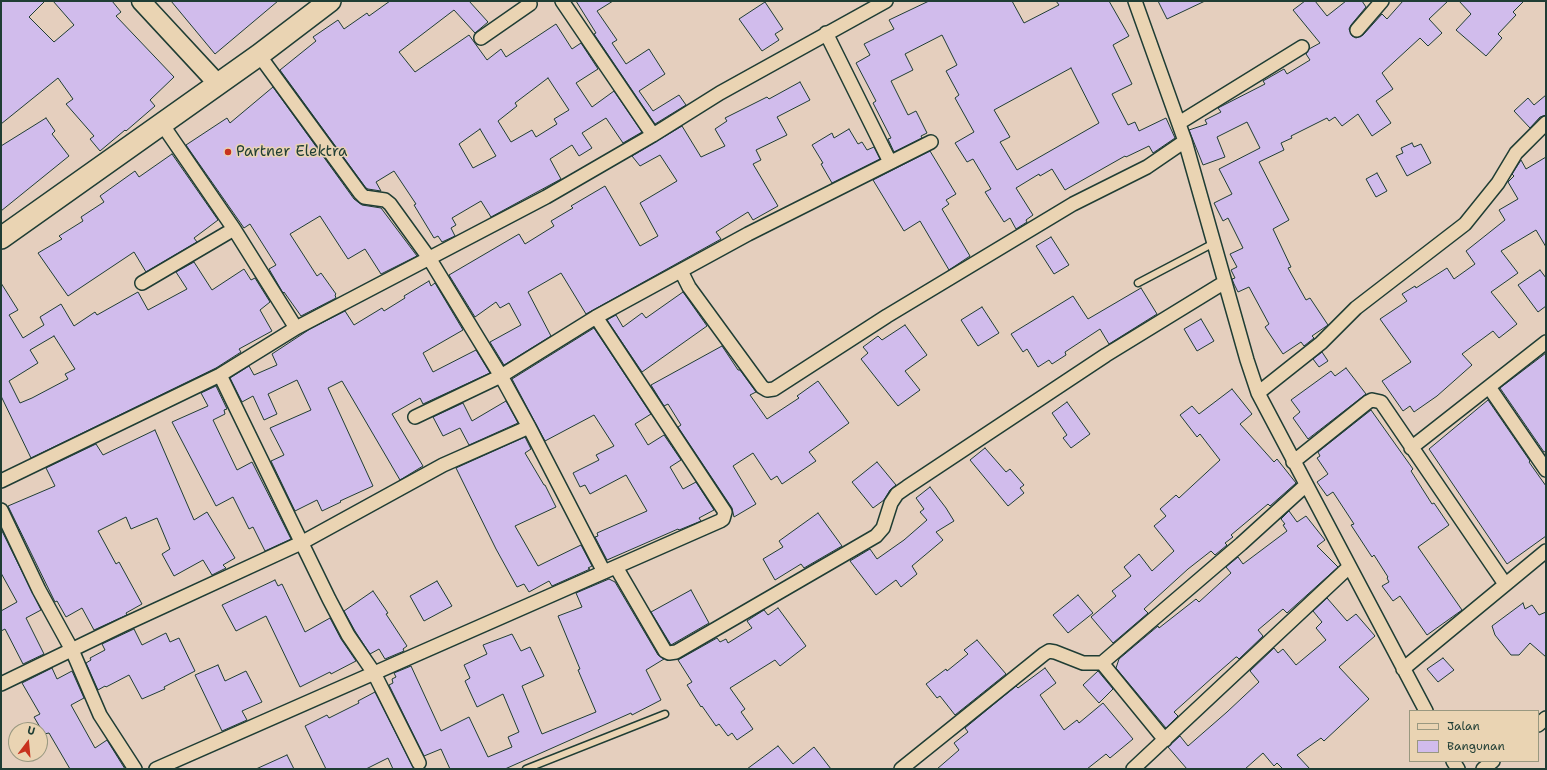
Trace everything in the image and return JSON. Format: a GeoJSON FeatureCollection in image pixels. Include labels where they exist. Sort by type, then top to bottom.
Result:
{"type":"FeatureCollection","features":[{"type":"Feature","properties":{"kind":"highway"},"geometry":{"type":"LineString","coordinates":[[1,238],[149,131],[162,124],[258,55],[330,1]]}},
{"type":"Feature","properties":{"kind":"main road"},"geometry":{"type":"LineString","coordinates":[[142,1],[218,83]]}},
{"type":"Feature","properties":{"kind":"street"},"geometry":{"type":"LineString","coordinates":[[562,1],[653,135]]}},
{"type":"Feature","properties":{"kind":"street"},"geometry":{"type":"LineString","coordinates":[[1,481],[220,375],[296,328],[546,197],[653,135],[720,93],[886,1]]}},
{"type":"Feature","properties":{"kind":"street"},"geometry":{"type":"LineString","coordinates":[[1135,1],[1185,141],[1258,393],[1425,710]]}},
{"type":"Feature","properties":{"kind":"street"},"geometry":{"type":"LineString","coordinates":[[1356,30],[1382,1]]}},
{"type":"Feature","properties":{"kind":"street"},"geometry":{"type":"LineString","coordinates":[[481,38],[532,2]]}},
{"type":"Feature","properties":{"kind":"street"},"geometry":{"type":"LineString","coordinates":[[826,33],[890,162]]}},
{"type":"Feature","properties":{"kind":"street"},"geometry":{"type":"LineString","coordinates":[[1179,123],[1302,47]]}},
{"type":"Feature","properties":{"kind":"street"},"geometry":{"type":"LineString","coordinates":[[258,55],[360,193],[364,197],[385,200],[390,204],[429,258],[501,376],[610,570],[665,651],[669,653],[676,652],[876,536],[883,528],[894,498],[897,494],[1106,355],[1225,282]]}},
{"type":"Feature","properties":{"kind":"street"},"geometry":{"type":"LineString","coordinates":[[1258,393],[1321,343],[1356,308],[1465,224],[1498,183],[1516,153],[1546,122]]}},
{"type":"Feature","properties":{"kind":"street"},"geometry":{"type":"LineString","coordinates":[[162,124],[234,229],[296,328]]}},
{"type":"Feature","properties":{"kind":"street"},"geometry":{"type":"LineString","coordinates":[[681,271],[689,287],[762,387],[768,390],[774,390],[887,316],[1073,204],[1147,167],[1185,141]]}},
{"type":"Feature","properties":{"kind":"street"},"geometry":{"type":"LineString","coordinates":[[415,417],[501,376],[596,317],[748,234],[931,142]]}},
{"type":"Feature","properties":{"kind":"street"},"geometry":{"type":"LineString","coordinates":[[142,283],[234,229]]}},
{"type":"Feature","properties":{"kind":"street"},"geometry":{"type":"LineString","coordinates":[[156,769],[723,519],[725,512],[596,317]]}},
{"type":"Feature","properties":{"kind":"street"},"geometry":{"type":"LineString","coordinates":[[1411,448],[1546,342]]}},
{"type":"Feature","properties":{"kind":"street"},"geometry":{"type":"LineString","coordinates":[[220,375],[301,543],[348,635],[374,674],[419,763]]}},
{"type":"Feature","properties":{"kind":"street"},"geometry":{"type":"LineString","coordinates":[[1489,387],[1546,470]]}},
{"type":"Feature","properties":{"kind":"street"},"geometry":{"type":"LineString","coordinates":[[1294,462],[1372,400],[1381,402],[1505,584]]}},
{"type":"Feature","properties":{"kind":"street"},"geometry":{"type":"LineString","coordinates":[[1,684],[301,543],[443,465],[529,427]]}},
{"type":"Feature","properties":{"kind":"street"},"geometry":{"type":"LineString","coordinates":[[901,769],[1049,651],[1056,652],[1083,663],[1102,663],[1241,544],[1306,485]]}},
{"type":"Feature","properties":{"kind":"street"},"geometry":{"type":"LineString","coordinates":[[1,510],[39,590],[72,650],[100,715],[135,769]]}},
{"type":"Feature","properties":{"kind":"street"},"geometry":{"type":"LineString","coordinates":[[1403,669],[1546,551]]}},
{"type":"Feature","properties":{"kind":"street"},"geometry":{"type":"LineString","coordinates":[[1133,769],[1349,567]]}},
{"type":"Feature","properties":{"kind":"street"},"geometry":{"type":"LineString","coordinates":[[1102,663],[1164,740]]}},
{"type":"Feature","properties":{"kind":"street"},"geometry":{"type":"LineString","coordinates":[[1483,769],[1492,762]]}},
{"type":"Feature","properties":{"kind":"lane"},"geometry":{"type":"LineString","coordinates":[[1138,284],[1214,243]]}},
{"type":"Feature","properties":{"kind":"lane"},"geometry":{"type":"LineString","coordinates":[[526,769],[664,714]]}},
{"type":"Feature","properties":{"kind":"building"},"geometry":{"type":"Polygon","coordinates":[[[1,1],[45,1],[29,17],[54,42],[74,25],[53,1],[112,1],[121,12],[116,16],[174,77],[150,100],[155,106],[100,151],[90,139],[94,136],[66,104],[73,99],[58,78],[1,124],[1,1]]]}},
{"type":"Feature","properties":{"kind":"building"},"geometry":{"type":"Polygon","coordinates":[[[171,1],[278,1],[215,54],[171,1]]]}},
{"type":"Feature","properties":{"kind":"building"},"geometry":{"type":"Polygon","coordinates":[[[390,1],[469,1],[488,22],[475,33],[454,10],[399,52],[415,72],[469,35],[487,60],[501,49],[506,57],[556,24],[572,49],[581,43],[598,69],[576,83],[592,107],[614,91],[642,132],[623,143],[606,118],[582,133],[592,148],[579,156],[572,145],[550,159],[561,179],[491,217],[481,201],[452,218],[456,225],[451,228],[455,236],[442,242],[438,236],[434,238],[414,205],[416,204],[394,171],[376,182],[381,191],[366,188],[280,70],[316,41],[313,37],[338,20],[344,29],[367,13],[369,16],[390,1]],[[548,78],[515,103],[517,106],[498,121],[511,142],[532,130],[536,137],[557,124],[554,119],[569,110],[548,78]],[[480,129],[459,144],[473,168],[496,156],[480,129]]]}},
{"type":"Feature","properties":{"kind":"building"},"geometry":{"type":"Polygon","coordinates":[[[576,1],[613,1],[597,11],[617,40],[612,43],[626,64],[649,49],[665,74],[639,91],[653,111],[679,95],[686,105],[655,124],[594,34],[596,33],[576,1]]]}},
{"type":"Feature","properties":{"kind":"building"},"geometry":{"type":"Polygon","coordinates":[[[929,1],[1012,1],[1024,23],[1059,5],[1056,1],[1109,1],[1129,36],[1113,45],[1132,84],[1112,94],[1128,125],[1135,122],[1139,131],[1166,118],[1175,138],[1153,153],[1149,146],[1126,157],[1125,156],[1065,190],[1052,169],[1040,176],[1039,174],[1016,188],[1033,215],[1026,220],[1027,222],[1016,229],[1010,218],[1004,222],[985,192],[991,189],[973,159],[967,162],[955,143],[974,132],[955,98],[959,95],[946,71],[957,65],[942,35],[905,54],[913,70],[891,81],[908,115],[916,111],[927,133],[921,136],[922,138],[894,152],[888,139],[891,138],[873,103],[876,101],[856,63],[870,55],[864,44],[894,29],[889,20],[929,1]],[[1071,68],[994,110],[1010,137],[1000,142],[1017,170],[1099,123],[1071,68]]]}},
{"type":"Feature","properties":{"kind":"building"},"geometry":{"type":"Polygon","coordinates":[[[1158,1],[1205,1],[1167,19],[1158,1]]]}},
{"type":"Feature","properties":{"kind":"building"},"geometry":{"type":"Polygon","coordinates":[[[1305,1],[1315,1],[1327,16],[1346,1],[1362,1],[1366,7],[1349,29],[1352,36],[1356,38],[1363,35],[1382,14],[1387,19],[1403,1],[1448,1],[1429,19],[1442,33],[1428,46],[1420,38],[1382,73],[1393,89],[1376,101],[1391,123],[1372,136],[1358,114],[1342,126],[1335,117],[1329,121],[1327,118],[1291,136],[1292,138],[1281,143],[1284,150],[1259,162],[1289,220],[1273,229],[1291,267],[1288,268],[1306,300],[1310,298],[1328,325],[1312,336],[1314,338],[1304,346],[1301,342],[1283,354],[1265,327],[1269,324],[1249,287],[1238,292],[1234,284],[1232,279],[1235,278],[1231,270],[1237,267],[1230,254],[1243,248],[1228,218],[1223,221],[1214,203],[1232,194],[1219,169],[1260,148],[1247,122],[1217,137],[1225,157],[1203,165],[1189,130],[1207,124],[1205,120],[1221,112],[1218,108],[1265,84],[1263,81],[1284,69],[1287,74],[1310,60],[1306,54],[1309,49],[1320,43],[1293,10],[1305,1]]]}},
{"type":"Feature","properties":{"kind":"building"},"geometry":{"type":"Polygon","coordinates":[[[1459,1],[1524,1],[1513,12],[1516,15],[1498,34],[1502,38],[1486,56],[1456,30],[1471,14],[1459,1]]]}},
{"type":"Feature","properties":{"kind":"building"},"geometry":{"type":"Polygon","coordinates":[[[765,2],[783,29],[775,34],[779,40],[762,51],[739,19],[765,2]]]}},
{"type":"Feature","properties":{"kind":"building"},"geometry":{"type":"Polygon","coordinates":[[[800,82],[810,100],[777,117],[787,135],[756,150],[761,160],[753,164],[778,206],[753,220],[748,212],[716,232],[721,239],[586,314],[561,273],[528,292],[551,336],[504,365],[490,342],[521,325],[509,303],[500,308],[496,302],[475,317],[449,275],[519,234],[525,244],[554,226],[551,221],[573,208],[571,206],[605,186],[640,246],[658,236],[640,203],[677,181],[660,155],[640,166],[632,156],[682,126],[701,157],[725,146],[715,129],[727,121],[725,118],[767,97],[769,99],[800,82]]]}},
{"type":"Feature","properties":{"kind":"building"},"geometry":{"type":"Polygon","coordinates":[[[273,87],[354,199],[362,205],[381,208],[417,256],[381,274],[365,249],[348,259],[320,216],[290,234],[317,276],[321,273],[336,294],[336,298],[301,316],[284,292],[283,293],[269,269],[276,265],[250,224],[244,228],[186,145],[227,118],[230,123],[273,87]]]}},
{"type":"Feature","properties":{"kind":"building"},"geometry":{"type":"Polygon","coordinates":[[[1546,95],[1546,115],[1540,117],[1530,128],[1514,111],[1528,98],[1534,105],[1546,95]]]}},
{"type":"Feature","properties":{"kind":"building"},"geometry":{"type":"Polygon","coordinates":[[[46,118],[55,131],[52,134],[69,156],[1,211],[1,146],[46,118]]]}},
{"type":"Feature","properties":{"kind":"building"},"geometry":{"type":"Polygon","coordinates":[[[849,129],[858,144],[862,142],[867,150],[874,147],[880,159],[832,183],[821,164],[823,163],[812,145],[832,133],[834,138],[849,129]]]}},
{"type":"Feature","properties":{"kind":"building"},"geometry":{"type":"Polygon","coordinates":[[[1412,143],[1414,147],[1421,144],[1431,163],[1407,176],[1396,156],[1403,153],[1401,148],[1412,143]]]}},
{"type":"Feature","properties":{"kind":"building"},"geometry":{"type":"Polygon","coordinates":[[[930,151],[956,194],[946,200],[949,204],[942,209],[970,256],[949,270],[920,221],[904,231],[873,180],[930,151]]]}},
{"type":"Feature","properties":{"kind":"building"},"geometry":{"type":"Polygon","coordinates":[[[172,154],[218,220],[194,238],[197,242],[146,272],[134,252],[68,296],[38,253],[62,239],[59,236],[83,221],[81,217],[104,202],[100,196],[135,171],[139,177],[172,154]]]}},
{"type":"Feature","properties":{"kind":"building"},"geometry":{"type":"Polygon","coordinates":[[[1546,157],[1546,247],[1536,230],[1501,251],[1518,273],[1491,292],[1517,324],[1499,338],[1493,331],[1462,354],[1472,365],[1437,396],[1414,412],[1410,406],[1403,411],[1382,381],[1411,362],[1380,319],[1407,301],[1402,294],[1415,286],[1416,288],[1447,268],[1454,279],[1475,264],[1466,251],[1505,220],[1499,210],[1518,199],[1508,182],[1514,176],[1512,174],[1521,160],[1526,169],[1546,157]]]}},
{"type":"Feature","properties":{"kind":"building"},"geometry":{"type":"Polygon","coordinates":[[[1377,173],[1387,191],[1376,197],[1366,179],[1377,173]]]}},
{"type":"Feature","properties":{"kind":"building"},"geometry":{"type":"Polygon","coordinates":[[[1051,237],[1069,265],[1054,274],[1036,246],[1051,237]]]}},
{"type":"Feature","properties":{"kind":"building"},"geometry":{"type":"Polygon","coordinates":[[[194,262],[212,290],[244,269],[251,280],[255,278],[270,302],[260,310],[272,331],[239,349],[241,352],[216,368],[31,458],[1,396],[1,283],[18,310],[9,315],[23,338],[44,325],[40,317],[61,304],[74,326],[95,312],[97,315],[138,292],[148,310],[187,289],[176,272],[194,262]],[[54,336],[30,350],[38,363],[9,381],[20,403],[68,379],[65,374],[75,369],[54,336]]]}},
{"type":"Feature","properties":{"kind":"building"},"geometry":{"type":"Polygon","coordinates":[[[1540,270],[1546,278],[1546,306],[1538,312],[1518,285],[1540,270]]]}},
{"type":"Feature","properties":{"kind":"building"},"geometry":{"type":"Polygon","coordinates":[[[429,281],[431,286],[435,283],[463,330],[423,353],[433,372],[476,350],[490,373],[423,404],[420,398],[392,414],[423,466],[400,480],[342,381],[328,388],[373,486],[322,511],[317,500],[295,511],[271,461],[284,455],[270,428],[311,410],[297,380],[268,394],[277,414],[264,420],[253,396],[242,402],[230,378],[249,366],[254,375],[277,365],[272,354],[310,329],[345,311],[354,325],[382,308],[384,311],[405,298],[404,296],[429,281]]]}},
{"type":"Feature","properties":{"kind":"building"},"geometry":{"type":"Polygon","coordinates":[[[1141,288],[1157,314],[1109,344],[1100,329],[1065,352],[1066,355],[1052,364],[1049,360],[1038,367],[1027,349],[1023,352],[1011,334],[1073,296],[1088,319],[1141,288]]]}},
{"type":"Feature","properties":{"kind":"building"},"geometry":{"type":"Polygon","coordinates":[[[683,292],[707,326],[642,372],[607,320],[616,315],[623,327],[642,313],[646,318],[683,292]]]}},
{"type":"Feature","properties":{"kind":"building"},"geometry":{"type":"Polygon","coordinates":[[[982,307],[999,333],[978,346],[961,320],[982,307]]]}},
{"type":"Feature","properties":{"kind":"building"},"geometry":{"type":"Polygon","coordinates":[[[1201,319],[1214,341],[1197,351],[1184,329],[1201,319]]]}},
{"type":"Feature","properties":{"kind":"building"},"geometry":{"type":"Polygon","coordinates":[[[905,325],[927,355],[905,371],[920,390],[898,406],[861,359],[868,353],[863,347],[878,336],[882,340],[905,325]]]}},
{"type":"Feature","properties":{"kind":"building"},"geometry":{"type":"Polygon","coordinates":[[[594,328],[651,414],[635,424],[648,445],[664,435],[681,460],[670,467],[683,489],[696,482],[714,510],[699,518],[701,521],[679,530],[678,529],[607,560],[595,537],[598,536],[597,533],[647,511],[626,475],[590,494],[585,485],[580,487],[573,473],[599,460],[596,455],[614,446],[594,415],[545,441],[512,379],[594,328]]]}},
{"type":"Feature","properties":{"kind":"building"},"geometry":{"type":"Polygon","coordinates":[[[722,346],[738,370],[740,370],[756,392],[750,395],[767,419],[799,398],[797,396],[818,381],[849,423],[809,452],[816,461],[782,484],[777,476],[771,480],[753,453],[733,466],[756,504],[734,517],[732,508],[678,427],[681,425],[668,404],[664,406],[651,385],[722,346]]]}},
{"type":"Feature","properties":{"kind":"building"},"geometry":{"type":"Polygon","coordinates":[[[1322,352],[1328,361],[1319,367],[1313,359],[1322,352]]]}},
{"type":"Feature","properties":{"kind":"building"},"geometry":{"type":"Polygon","coordinates":[[[1546,353],[1546,451],[1544,452],[1500,388],[1546,353]]]}},
{"type":"Feature","properties":{"kind":"building"},"geometry":{"type":"Polygon","coordinates":[[[1346,368],[1366,394],[1308,439],[1293,418],[1300,412],[1291,400],[1331,371],[1335,376],[1346,368]]]}},
{"type":"Feature","properties":{"kind":"building"},"geometry":{"type":"Polygon","coordinates":[[[216,386],[227,409],[224,410],[225,414],[213,420],[237,470],[252,462],[291,539],[265,551],[253,527],[249,529],[233,497],[216,506],[172,422],[208,406],[201,393],[216,386]]]}},
{"type":"Feature","properties":{"kind":"building"},"geometry":{"type":"Polygon","coordinates":[[[1232,389],[1252,414],[1240,424],[1274,462],[1277,459],[1296,483],[1270,506],[1268,504],[1231,535],[1233,537],[1225,543],[1227,545],[1215,555],[1211,551],[1188,569],[1144,609],[1148,613],[1113,643],[1091,617],[1116,596],[1112,591],[1131,576],[1124,567],[1139,554],[1152,571],[1174,551],[1154,526],[1166,516],[1160,509],[1176,495],[1179,498],[1220,460],[1200,434],[1197,437],[1180,415],[1192,406],[1199,414],[1232,389]]]}},
{"type":"Feature","properties":{"kind":"building"},"geometry":{"type":"Polygon","coordinates":[[[1488,400],[1546,486],[1546,536],[1507,564],[1429,449],[1488,400]]]}},
{"type":"Feature","properties":{"kind":"building"},"geometry":{"type":"Polygon","coordinates":[[[506,401],[518,423],[469,445],[460,428],[443,436],[433,417],[463,403],[472,421],[506,401]]]}},
{"type":"Feature","properties":{"kind":"building"},"geometry":{"type":"Polygon","coordinates":[[[1067,402],[1090,434],[1071,448],[1063,438],[1067,435],[1052,413],[1067,402]]]}},
{"type":"Feature","properties":{"kind":"building"},"geometry":{"type":"Polygon","coordinates":[[[1371,410],[1413,469],[1411,471],[1432,504],[1434,503],[1449,525],[1418,547],[1462,610],[1427,635],[1400,596],[1393,601],[1382,586],[1389,582],[1388,577],[1374,555],[1372,557],[1351,525],[1354,524],[1333,492],[1327,496],[1317,482],[1328,474],[1317,458],[1320,456],[1318,452],[1371,410]]]}},
{"type":"Feature","properties":{"kind":"building"},"geometry":{"type":"Polygon","coordinates":[[[155,430],[194,520],[207,512],[235,558],[223,565],[226,568],[212,575],[203,560],[174,576],[162,554],[170,549],[157,518],[131,529],[126,517],[98,531],[116,564],[119,562],[142,604],[126,613],[127,615],[94,630],[82,608],[66,617],[57,601],[55,602],[8,506],[55,486],[46,468],[96,444],[103,455],[155,430]]]}},
{"type":"Feature","properties":{"kind":"building"},"geometry":{"type":"Polygon","coordinates":[[[525,437],[531,449],[525,453],[545,485],[556,507],[515,526],[538,566],[581,545],[592,566],[588,568],[590,569],[552,586],[549,581],[529,592],[524,584],[517,587],[496,549],[456,468],[525,437]]]}},
{"type":"Feature","properties":{"kind":"building"},"geometry":{"type":"Polygon","coordinates":[[[985,448],[1006,472],[1010,469],[1024,485],[1020,488],[1024,493],[1008,506],[970,460],[985,448]]]}},
{"type":"Feature","properties":{"kind":"building"},"geometry":{"type":"Polygon","coordinates":[[[877,462],[896,485],[890,490],[884,500],[873,508],[852,482],[877,462]]]}},
{"type":"Feature","properties":{"kind":"building"},"geometry":{"type":"Polygon","coordinates":[[[930,487],[954,521],[936,532],[943,540],[912,566],[917,574],[901,587],[896,580],[876,595],[850,561],[870,549],[877,559],[904,540],[927,520],[920,512],[924,509],[916,498],[930,487]]]}},
{"type":"Feature","properties":{"kind":"building"},"geometry":{"type":"Polygon","coordinates":[[[1289,511],[1297,522],[1306,516],[1325,540],[1317,546],[1338,567],[1287,613],[1283,609],[1258,630],[1263,636],[1239,659],[1236,657],[1174,712],[1178,716],[1166,728],[1116,668],[1119,659],[1158,626],[1159,628],[1196,599],[1199,602],[1231,573],[1226,567],[1238,557],[1243,564],[1287,531],[1283,525],[1285,524],[1281,519],[1289,511]]]}},
{"type":"Feature","properties":{"kind":"building"},"geometry":{"type":"Polygon","coordinates":[[[818,513],[842,546],[804,568],[801,564],[775,580],[763,559],[783,547],[779,541],[818,513]]]}},
{"type":"Feature","properties":{"kind":"building"},"geometry":{"type":"Polygon","coordinates":[[[1,529],[41,610],[26,618],[44,654],[23,664],[5,629],[1,631],[1,611],[17,602],[1,573],[1,529]]]}},
{"type":"Feature","properties":{"kind":"building"},"geometry":{"type":"Polygon","coordinates":[[[609,579],[615,582],[658,655],[664,659],[646,670],[661,700],[632,715],[631,713],[505,769],[450,769],[441,749],[424,756],[389,685],[393,683],[392,679],[396,677],[394,673],[411,666],[441,731],[469,717],[488,757],[512,747],[508,737],[519,732],[503,694],[477,707],[465,681],[470,678],[464,665],[487,654],[483,645],[512,634],[521,651],[530,647],[544,676],[522,686],[542,734],[596,712],[578,670],[580,669],[558,616],[582,607],[576,593],[609,579]]]}},
{"type":"Feature","properties":{"kind":"building"},"geometry":{"type":"Polygon","coordinates":[[[275,580],[278,586],[282,584],[305,632],[330,618],[341,639],[356,661],[331,674],[330,672],[300,687],[266,616],[236,631],[222,605],[275,580]]]}},
{"type":"Feature","properties":{"kind":"building"},"geometry":{"type":"Polygon","coordinates":[[[437,581],[452,606],[424,621],[410,596],[437,581]]]}},
{"type":"Feature","properties":{"kind":"building"},"geometry":{"type":"Polygon","coordinates":[[[691,590],[709,623],[671,645],[651,612],[691,590]]]}},
{"type":"Feature","properties":{"kind":"building"},"geometry":{"type":"Polygon","coordinates":[[[373,591],[407,646],[403,649],[404,651],[385,659],[379,649],[370,654],[344,611],[373,591]]]}},
{"type":"Feature","properties":{"kind":"building"},"geometry":{"type":"Polygon","coordinates":[[[1078,595],[1093,613],[1068,633],[1053,615],[1078,595]]]}},
{"type":"Feature","properties":{"kind":"building"},"geometry":{"type":"Polygon","coordinates":[[[1327,598],[1347,621],[1356,614],[1375,636],[1339,667],[1369,699],[1324,741],[1321,738],[1297,755],[1310,769],[1283,769],[1277,763],[1274,766],[1263,753],[1245,769],[1187,769],[1168,747],[1180,736],[1188,746],[1227,712],[1259,682],[1250,671],[1274,648],[1278,653],[1283,649],[1296,665],[1326,640],[1316,628],[1322,622],[1313,611],[1327,598]]]}},
{"type":"Feature","properties":{"kind":"building"},"geometry":{"type":"Polygon","coordinates":[[[1523,603],[1525,609],[1532,605],[1539,615],[1546,612],[1546,657],[1530,643],[1519,655],[1511,655],[1495,635],[1492,626],[1523,603]]]}},
{"type":"Feature","properties":{"kind":"building"},"geometry":{"type":"Polygon","coordinates":[[[778,608],[806,646],[780,666],[775,660],[730,688],[745,709],[741,712],[753,729],[737,740],[732,733],[728,736],[719,724],[716,726],[702,706],[701,707],[687,685],[692,682],[678,660],[717,638],[720,642],[726,639],[728,643],[752,628],[747,621],[764,610],[768,615],[778,608]]]}},
{"type":"Feature","properties":{"kind":"building"},"geometry":{"type":"Polygon","coordinates":[[[134,629],[142,645],[166,633],[170,642],[179,638],[195,671],[164,687],[165,689],[142,699],[129,675],[98,690],[86,663],[91,660],[90,658],[105,650],[102,644],[134,629]]]}},
{"type":"Feature","properties":{"kind":"building"},"geometry":{"type":"Polygon","coordinates":[[[977,640],[1006,674],[955,715],[940,696],[937,698],[926,684],[946,669],[947,671],[968,654],[964,650],[977,640]]]}},
{"type":"Feature","properties":{"kind":"building"},"geometry":{"type":"Polygon","coordinates":[[[1443,658],[1454,670],[1438,682],[1427,669],[1443,658]]]}},
{"type":"Feature","properties":{"kind":"building"},"geometry":{"type":"Polygon","coordinates":[[[218,665],[225,681],[246,671],[262,702],[242,711],[247,720],[222,731],[195,675],[218,665]]]}},
{"type":"Feature","properties":{"kind":"building"},"geometry":{"type":"Polygon","coordinates":[[[52,668],[57,679],[72,671],[84,698],[71,705],[95,748],[107,740],[125,769],[70,769],[48,733],[48,722],[37,722],[34,717],[40,714],[22,683],[52,668]]]}},
{"type":"Feature","properties":{"kind":"building"},"geometry":{"type":"Polygon","coordinates":[[[1045,668],[1056,683],[1040,695],[1064,730],[1077,720],[1079,723],[1103,703],[1133,739],[1110,758],[1106,754],[1087,769],[937,769],[959,750],[954,743],[968,732],[965,728],[1016,686],[1018,688],[1045,668]]]}},
{"type":"Feature","properties":{"kind":"building"},"geometry":{"type":"Polygon","coordinates":[[[1098,671],[1113,689],[1099,703],[1083,685],[1098,671]]]}},
{"type":"Feature","properties":{"kind":"building"},"geometry":{"type":"Polygon","coordinates":[[[375,692],[414,769],[393,769],[388,758],[366,769],[326,769],[305,726],[327,715],[329,718],[359,703],[358,701],[375,692]]]}},
{"type":"Feature","properties":{"kind":"building"},"geometry":{"type":"Polygon","coordinates":[[[778,746],[793,764],[814,747],[831,769],[747,769],[778,746]]]}},
{"type":"Feature","properties":{"kind":"building"},"geometry":{"type":"Polygon","coordinates":[[[287,755],[294,769],[256,769],[287,755]]]}},
{"type":"Feature","properties":{"kind":"place","name":"Partner Elektra"},"geometry":{"type":"Point","coordinates":[228,152]}}]}
